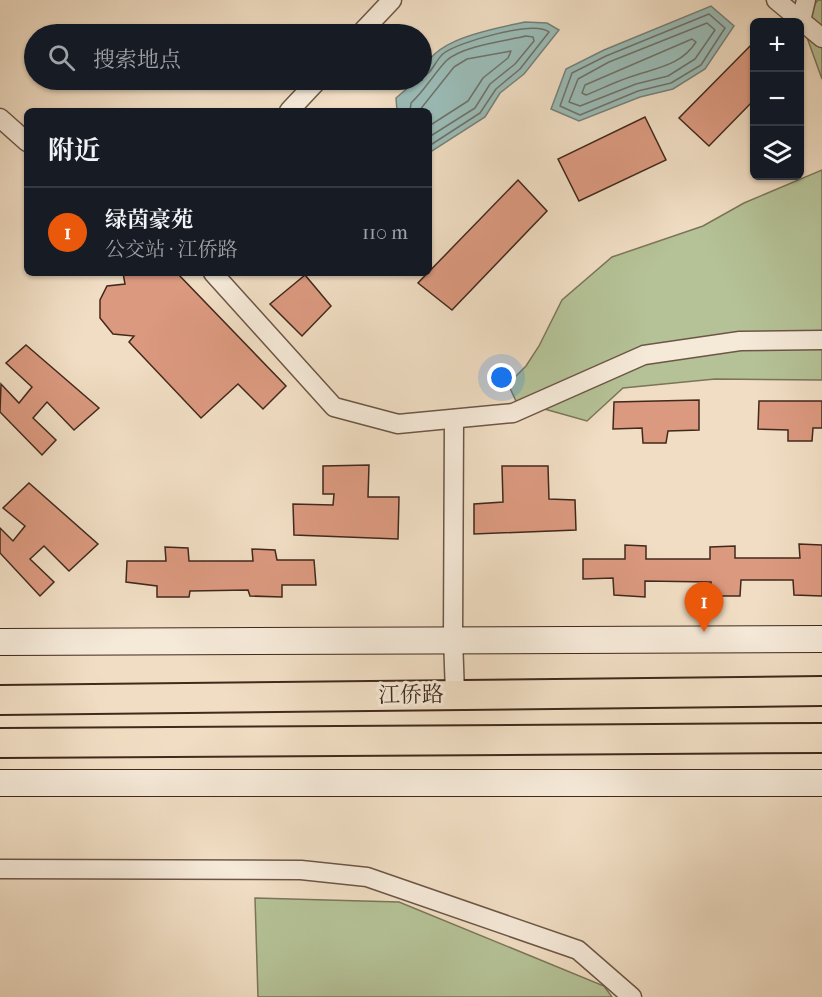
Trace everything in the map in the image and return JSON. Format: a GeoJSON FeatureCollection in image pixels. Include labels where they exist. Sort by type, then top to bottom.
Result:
{"type":"FeatureCollection","features":[{"type":"Feature","properties":{"kind":"main road","name":"江侨路"},"geometry":{"type":"LineString","coordinates":[[0,699],[822,691]]}},
{"type":"Feature","properties":{"kind":"main road","name":"江侨路"},"geometry":{"type":"LineString","coordinates":[[0,743],[822,738]]}},
{"type":"Feature","properties":{"kind":"street"},"geometry":{"type":"LineString","coordinates":[[369,24],[392,0]]}},
{"type":"Feature","properties":{"kind":"street"},"geometry":{"type":"LineString","coordinates":[[776,0],[797,18]]}},
{"type":"Feature","properties":{"kind":"street"},"geometry":{"type":"LineString","coordinates":[[802,18],[806,0]]}},
{"type":"Feature","properties":{"kind":"street"},"geometry":{"type":"LineString","coordinates":[[804,23],[822,38]]}},
{"type":"Feature","properties":{"kind":"street"},"geometry":{"type":"LineString","coordinates":[[292,108],[309,90]]}},
{"type":"Feature","properties":{"kind":"street"},"geometry":{"type":"LineString","coordinates":[[0,118],[24,139]]}},
{"type":"Feature","properties":{"kind":"street"},"geometry":{"type":"LineString","coordinates":[[216,276],[334,407],[398,424],[513,413],[644,355],[740,341],[822,340]]}},
{"type":"Feature","properties":{"kind":"street"},"geometry":{"type":"LineString","coordinates":[[454,419],[455,694]]}},
{"type":"Feature","properties":{"kind":"street"},"geometry":{"type":"LineString","coordinates":[[0,642],[822,628]]}},
{"type":"Feature","properties":{"kind":"street"},"geometry":{"type":"LineString","coordinates":[[0,630],[822,639]]}},
{"type":"Feature","properties":{"kind":"street"},"geometry":{"type":"LineString","coordinates":[[0,783],[822,783]]}},
{"type":"Feature","properties":{"kind":"street"},"geometry":{"type":"LineString","coordinates":[[0,869],[301,870],[367,877],[578,950],[632,997]]}},
{"type":"Feature","properties":{"kind":"green space"},"geometry":{"type":"Polygon","coordinates":[[[818,0],[822,0],[822,79],[804,29],[803,18],[818,0]]]}},
{"type":"Feature","properties":{"kind":"green space"},"geometry":{"type":"Polygon","coordinates":[[[822,170],[822,380],[715,379],[623,388],[587,421],[516,401],[508,384],[526,366],[539,346],[562,300],[612,257],[703,226],[744,203],[798,180],[804,180],[804,178],[822,170]]]}},
{"type":"Feature","properties":{"kind":"green space"},"geometry":{"type":"Polygon","coordinates":[[[255,898],[399,902],[604,986],[612,997],[258,997],[255,898]]]}},
{"type":"Feature","properties":{"kind":"water"},"geometry":{"type":"Polygon","coordinates":[[[711,6],[734,26],[705,69],[673,89],[640,97],[579,121],[551,109],[566,69],[604,50],[711,6]]]}},
{"type":"Feature","properties":{"kind":"water"},"geometry":{"type":"Polygon","coordinates":[[[525,22],[547,23],[559,30],[524,74],[500,93],[485,117],[432,151],[432,108],[397,108],[396,98],[405,90],[432,90],[432,57],[434,55],[447,45],[479,33],[525,22]]]}},
{"type":"Feature","properties":{"kind":"building"},"geometry":{"type":"Polygon","coordinates":[[[750,46],[750,104],[709,146],[679,118],[750,46]]]}},
{"type":"Feature","properties":{"kind":"building"},"geometry":{"type":"Polygon","coordinates":[[[645,117],[666,160],[579,201],[558,159],[645,117]]]}},
{"type":"Feature","properties":{"kind":"building"},"geometry":{"type":"Polygon","coordinates":[[[518,180],[547,211],[452,310],[418,283],[425,276],[432,276],[432,269],[518,180]]]}},
{"type":"Feature","properties":{"kind":"building"},"geometry":{"type":"Polygon","coordinates":[[[124,276],[180,276],[286,386],[263,409],[238,384],[201,418],[129,342],[134,336],[113,334],[100,318],[100,300],[107,286],[125,284],[124,276]]]}},
{"type":"Feature","properties":{"kind":"building"},"geometry":{"type":"Polygon","coordinates":[[[306,276],[331,306],[302,336],[270,304],[306,276]]]}},
{"type":"Feature","properties":{"kind":"building"},"geometry":{"type":"Polygon","coordinates":[[[26,345],[99,408],[74,430],[47,402],[33,418],[56,440],[42,455],[0,412],[1,384],[19,403],[32,387],[6,363],[26,345]]]}},
{"type":"Feature","properties":{"kind":"building"},"geometry":{"type":"Polygon","coordinates":[[[699,400],[699,430],[668,431],[666,443],[643,443],[642,428],[613,429],[614,402],[699,400]]]}},
{"type":"Feature","properties":{"kind":"building"},"geometry":{"type":"Polygon","coordinates":[[[759,401],[822,401],[822,428],[813,428],[812,441],[788,441],[788,430],[758,429],[759,401]]]}},
{"type":"Feature","properties":{"kind":"building"},"geometry":{"type":"Polygon","coordinates":[[[369,465],[368,497],[399,497],[398,539],[294,535],[293,504],[333,505],[334,494],[323,494],[323,466],[369,465]]]}},
{"type":"Feature","properties":{"kind":"building"},"geometry":{"type":"Polygon","coordinates":[[[502,466],[548,466],[549,499],[575,500],[576,530],[474,534],[474,504],[503,502],[502,466]]]}},
{"type":"Feature","properties":{"kind":"building"},"geometry":{"type":"Polygon","coordinates":[[[29,483],[98,544],[69,571],[44,546],[30,559],[54,582],[40,596],[0,553],[0,528],[13,541],[25,526],[3,508],[29,483]]]}},
{"type":"Feature","properties":{"kind":"building"},"geometry":{"type":"Polygon","coordinates":[[[799,544],[822,545],[822,596],[794,595],[793,580],[741,580],[740,596],[711,596],[711,582],[645,581],[645,597],[614,595],[613,578],[583,579],[583,559],[625,559],[625,545],[646,546],[646,559],[710,559],[710,547],[735,546],[735,558],[800,558],[799,544]]]}},
{"type":"Feature","properties":{"kind":"building"},"geometry":{"type":"Polygon","coordinates":[[[165,547],[188,548],[189,561],[253,561],[252,549],[275,550],[277,560],[314,560],[316,585],[282,585],[282,597],[250,596],[248,590],[190,591],[189,597],[157,597],[157,586],[126,582],[127,561],[166,561],[165,547]]]}},
{"type":"Feature","properties":{"kind":"place","name":"绿茵豪苑"},"geometry":{"type":"Point","coordinates":[704,632]}}]}
